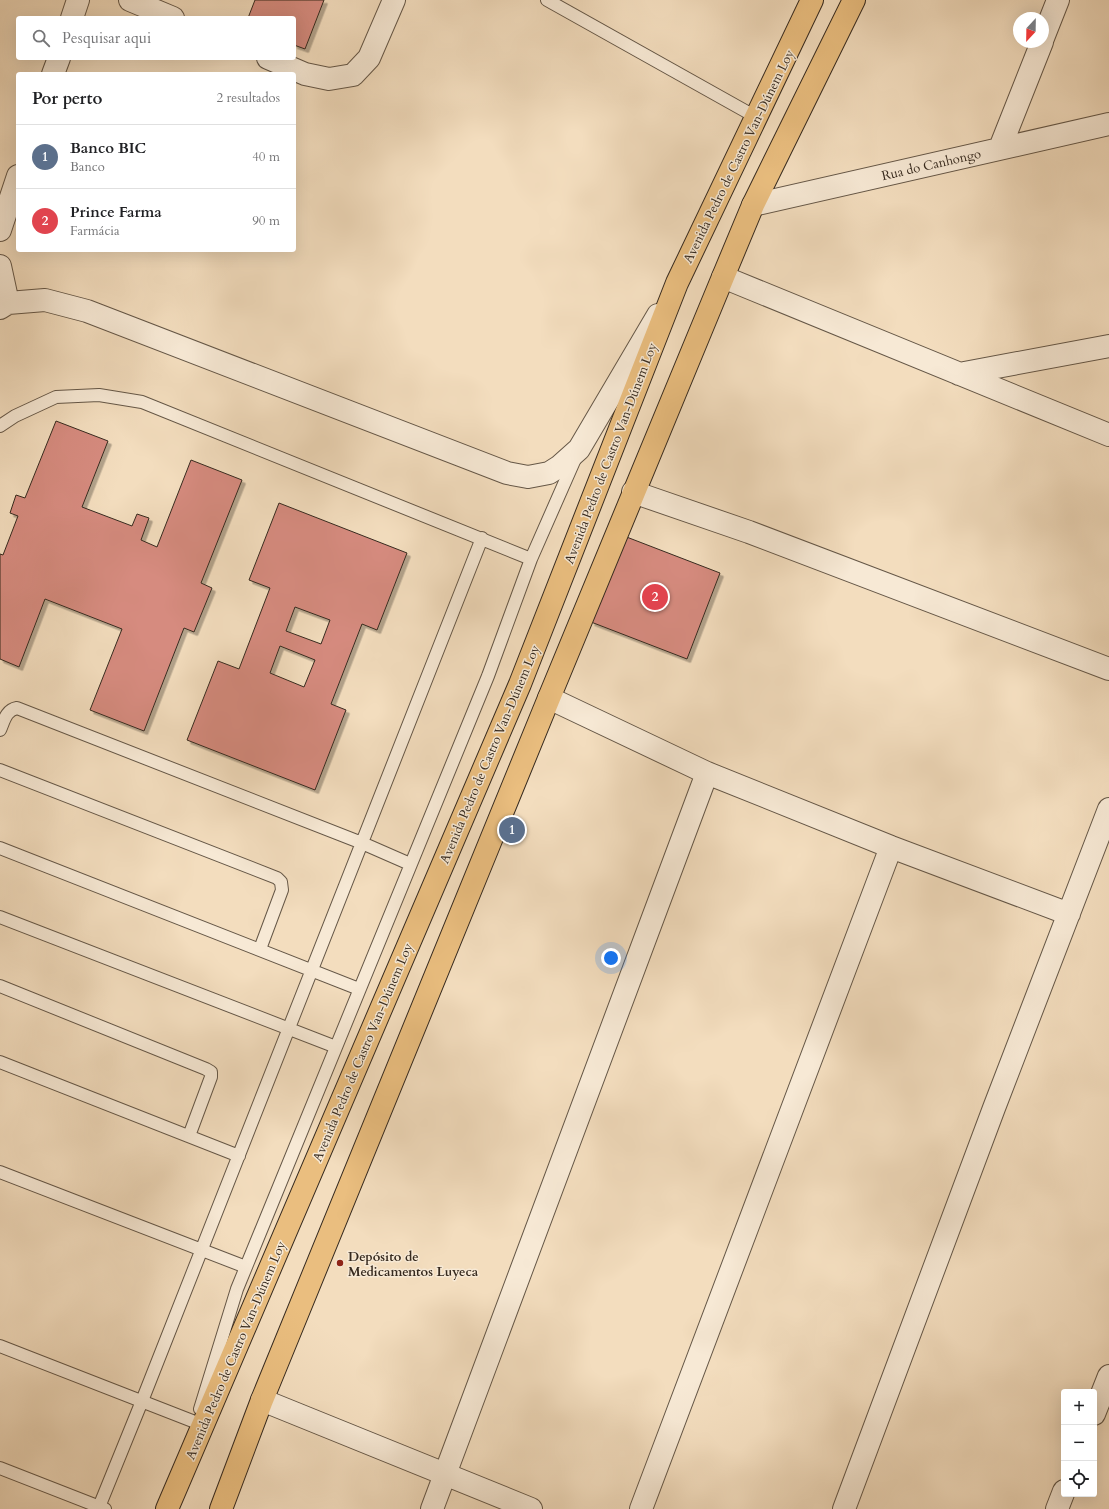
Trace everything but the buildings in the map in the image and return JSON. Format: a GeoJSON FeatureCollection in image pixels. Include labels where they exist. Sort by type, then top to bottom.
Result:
{"type":"FeatureCollection","features":[{"type":"Feature","properties":{"kind":"highway","name":"Avenida Pedro de Castro Van-Dúnem Loy"},"geometry":{"type":"LineString","coordinates":[[171,1501],[520,684],[676,283],[812,0]]}},
{"type":"Feature","properties":{"kind":"highway"},"geometry":{"type":"LineString","coordinates":[[221,1509],[262,1400],[633,492],[723,277],[754,205],[854,0]]}},
{"type":"Feature","properties":{"kind":"street"},"geometry":{"type":"LineString","coordinates":[[73,16],[78,0]]}},
{"type":"Feature","properties":{"kind":"street"},"geometry":{"type":"LineString","coordinates":[[130,0],[168,16]]}},
{"type":"Feature","properties":{"kind":"street"},"geometry":{"type":"LineString","coordinates":[[273,60],[305,74],[329,80],[353,75],[369,58],[394,0]]}},
{"type":"Feature","properties":{"kind":"street"},"geometry":{"type":"LineString","coordinates":[[1049,23],[1058,0]]}},
{"type":"Feature","properties":{"kind":"street"},"geometry":{"type":"LineString","coordinates":[[1000,148],[1040,48]]}},
{"type":"Feature","properties":{"kind":"street"},"geometry":{"type":"LineString","coordinates":[[54,72],[58,60]]}},
{"type":"Feature","properties":{"kind":"street","name":"Rua do Canhongo"},"geometry":{"type":"LineString","coordinates":[[754,205],[1109,124]]}},
{"type":"Feature","properties":{"kind":"street"},"geometry":{"type":"LineString","coordinates":[[0,230],[16,182]]}},
{"type":"Feature","properties":{"kind":"street"},"geometry":{"type":"LineString","coordinates":[[0,266],[4,306],[45,300],[87,311],[507,473],[528,477],[549,473],[560,466],[579,449],[676,283]]}},
{"type":"Feature","properties":{"kind":"street"},"geometry":{"type":"LineString","coordinates":[[723,277],[1109,435]]}},
{"type":"Feature","properties":{"kind":"street"},"geometry":{"type":"LineString","coordinates":[[959,374],[1109,346]]}},
{"type":"Feature","properties":{"kind":"street"},"geometry":{"type":"LineString","coordinates":[[633,492],[749,532],[1109,669]]}},
{"type":"Feature","properties":{"kind":"street"},"geometry":{"type":"LineString","coordinates":[[549,698],[707,773],[891,847],[1070,914]]}},
{"type":"Feature","properties":{"kind":"street"},"geometry":{"type":"LineString","coordinates":[[432,1509],[446,1475],[707,773]]}},
{"type":"Feature","properties":{"kind":"street"},"geometry":{"type":"LineString","coordinates":[[844,1509],[994,1108],[1070,914],[1109,809]]}},
{"type":"Feature","properties":{"kind":"street"},"geometry":{"type":"LineString","coordinates":[[641,1509],[891,847]]}},
{"type":"Feature","properties":{"kind":"street"},"geometry":{"type":"LineString","coordinates":[[1097,1406],[1109,1376]]}},
{"type":"Feature","properties":{"kind":"street"},"geometry":{"type":"LineString","coordinates":[[262,1400],[531,1509]]}},
{"type":"Feature","properties":{"kind":"street"},"geometry":{"type":"LineString","coordinates":[[1057,1509],[1062,1497]]}},
{"type":"Feature","properties":{"kind":"lane"},"geometry":{"type":"LineString","coordinates":[[547,0],[756,117]]}},
{"type":"Feature","properties":{"kind":"lane"},"geometry":{"type":"LineString","coordinates":[[0,426],[15,416],[56,398],[99,395],[142,402],[531,559]]}},
{"type":"Feature","properties":{"kind":"lane"},"geometry":{"type":"LineString","coordinates":[[171,1501],[237,1289],[488,676],[531,559],[579,449]]}},
{"type":"Feature","properties":{"kind":"lane"},"geometry":{"type":"LineString","coordinates":[[0,1468],[102,1508],[142,1401],[482,538]]}},
{"type":"Feature","properties":{"kind":"lane"},"geometry":{"type":"LineString","coordinates":[[0,730],[7,714],[11,709],[17,708],[362,843],[410,864]]}},
{"type":"Feature","properties":{"kind":"lane"},"geometry":{"type":"LineString","coordinates":[[0,770],[277,878],[281,882],[282,890],[260,949]]}},
{"type":"Feature","properties":{"kind":"lane"},"geometry":{"type":"LineString","coordinates":[[0,848],[359,989]]}},
{"type":"Feature","properties":{"kind":"lane"},"geometry":{"type":"LineString","coordinates":[[0,917],[336,1047]]}},
{"type":"Feature","properties":{"kind":"lane"},"geometry":{"type":"LineString","coordinates":[[0,986],[211,1072],[212,1077],[189,1136]]}},
{"type":"Feature","properties":{"kind":"lane"},"geometry":{"type":"LineString","coordinates":[[0,1062],[239,1156]]}},
{"type":"Feature","properties":{"kind":"lane"},"geometry":{"type":"LineString","coordinates":[[0,1172],[246,1267]]}},
{"type":"Feature","properties":{"kind":"lane"},"geometry":{"type":"LineString","coordinates":[[0,1346],[196,1422]]}},
{"type":"Feature","properties":{"kind":"place","name":"Prince Farma"},"geometry":{"type":"Point","coordinates":[655,597]}},
{"type":"Feature","properties":{"kind":"place","name":"Banco BIC"},"geometry":{"type":"Point","coordinates":[512,830]}},
{"type":"Feature","properties":{"kind":"place","name":"Depósito de Medicamentos Luyeca"},"geometry":{"type":"Point","coordinates":[340,1263]}}]}
